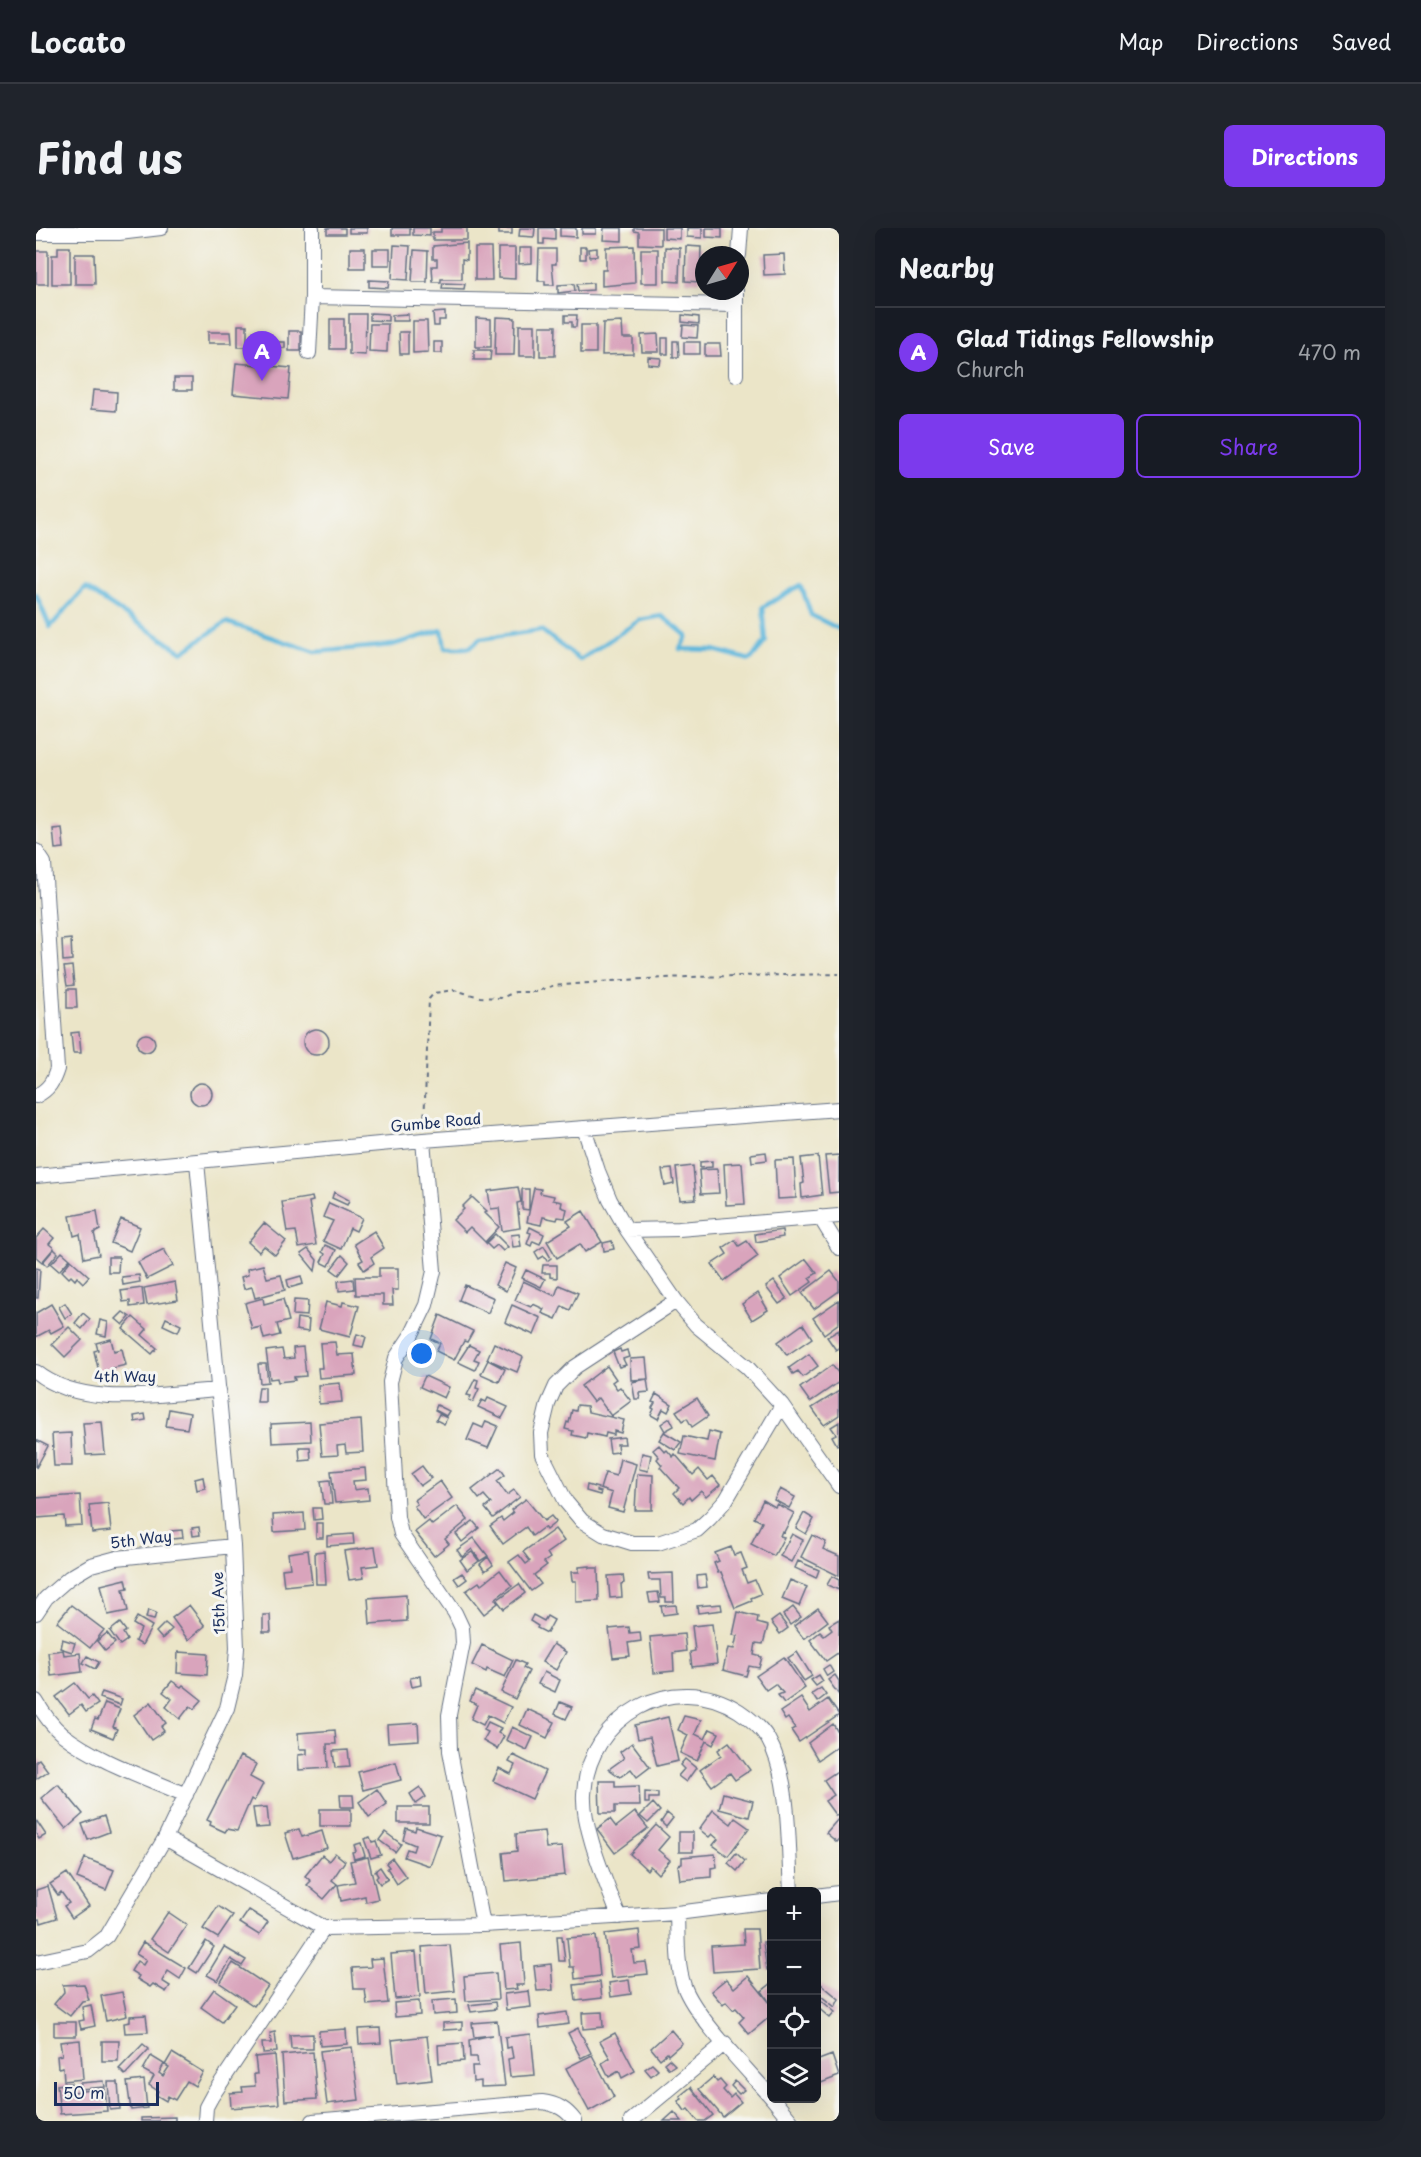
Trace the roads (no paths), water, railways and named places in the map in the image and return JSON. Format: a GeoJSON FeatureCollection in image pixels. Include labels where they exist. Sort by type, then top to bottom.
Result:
{"type":"FeatureCollection","features":[{"type":"Feature","properties":{"kind":"street"},"geometry":{"type":"LineString","coordinates":[[36,233],[161,228]]}},
{"type":"Feature","properties":{"kind":"street"},"geometry":{"type":"LineString","coordinates":[[309,353],[312,228]]}},
{"type":"Feature","properties":{"kind":"street"},"geometry":{"type":"LineString","coordinates":[[740,246],[741,228]]}},
{"type":"Feature","properties":{"kind":"street"},"geometry":{"type":"LineString","coordinates":[[312,297],[695,298]]}},
{"type":"Feature","properties":{"kind":"street"},"geometry":{"type":"LineString","coordinates":[[736,300],[736,375]]}},
{"type":"Feature","properties":{"kind":"street"},"geometry":{"type":"LineString","coordinates":[[36,850],[44,863],[43,950],[57,1069],[54,1080],[47,1090],[36,1096]]}},
{"type":"Feature","properties":{"kind":"street","name":"Gumbe Road"},"geometry":{"type":"LineString","coordinates":[[36,1176],[423,1140],[839,1109]]}},
{"type":"Feature","properties":{"kind":"street"},"geometry":{"type":"LineString","coordinates":[[584,1128],[598,1171],[627,1230],[676,1301],[696,1325],[747,1367],[782,1405],[839,1486]]}},
{"type":"Feature","properties":{"kind":"street"},"geometry":{"type":"LineString","coordinates":[[423,1140],[434,1271],[426,1305],[412,1334],[396,1358],[390,1382],[397,1506],[401,1534],[455,1613],[462,1628],[463,1643],[449,1715],[450,1752],[483,1925]]}},
{"type":"Feature","properties":{"kind":"street","name":"15th Ave"},"geometry":{"type":"LineString","coordinates":[[36,1962],[88,1951],[107,1936],[165,1838],[227,1708],[235,1675],[237,1647],[233,1546],[197,1162]]}},
{"type":"Feature","properties":{"kind":"street"},"geometry":{"type":"LineString","coordinates":[[627,1230],[679,1229],[839,1216]]}},
{"type":"Feature","properties":{"kind":"street"},"geometry":{"type":"LineString","coordinates":[[820,1217],[839,1248]]}},
{"type":"Feature","properties":{"kind":"street"},"geometry":{"type":"LineString","coordinates":[[676,1301],[575,1367],[556,1386],[548,1404],[541,1432],[542,1454],[566,1502],[582,1521],[603,1534],[632,1543],[658,1543],[697,1530],[726,1500],[782,1405]]}},
{"type":"Feature","properties":{"kind":"street","name":"4th Way"},"geometry":{"type":"LineString","coordinates":[[36,1372],[70,1390],[92,1395],[219,1390]]}},
{"type":"Feature","properties":{"kind":"street","name":"5th Way"},"geometry":{"type":"LineString","coordinates":[[36,1613],[46,1598],[69,1578],[91,1565],[117,1558],[233,1546]]}},
{"type":"Feature","properties":{"kind":"street"},"geometry":{"type":"LineString","coordinates":[[619,1917],[588,1829],[584,1796],[589,1763],[605,1733],[630,1711],[661,1698],[694,1695],[727,1703],[755,1722],[768,1739],[782,1770],[791,1887]]}},
{"type":"Feature","properties":{"kind":"street"},"geometry":{"type":"LineString","coordinates":[[36,1701],[43,1714],[60,1733],[92,1753],[186,1795]]}},
{"type":"Feature","properties":{"kind":"street"},"geometry":{"type":"LineString","coordinates":[[165,1838],[324,1928],[483,1925],[619,1917],[767,1901]]}},
{"type":"Feature","properties":{"kind":"street"},"geometry":{"type":"LineString","coordinates":[[821,1895],[839,1893]]}},
{"type":"Feature","properties":{"kind":"street"},"geometry":{"type":"LineString","coordinates":[[676,1912],[680,1969],[685,1987],[704,2018],[767,2092]]}},
{"type":"Feature","properties":{"kind":"street"},"geometry":{"type":"LineString","coordinates":[[205,2121],[206,2107],[212,2096],[324,1928]]}},
{"type":"Feature","properties":{"kind":"street"},"geometry":{"type":"LineString","coordinates":[[631,2121],[725,2043]]}},
{"type":"Feature","properties":{"kind":"street"},"geometry":{"type":"LineString","coordinates":[[313,2121],[542,2103],[554,2104],[567,2110],[575,2121]]}},
{"type":"Feature","properties":{"kind":"street"},"geometry":{"type":"LineString","coordinates":[[776,2103],[791,2121]]}},
{"type":"Feature","properties":{"kind":"waterway"},"geometry":{"type":"LineString","coordinates":[[36,594],[50,627],[85,588],[182,652],[226,622],[315,652],[392,645],[442,630],[445,648],[469,648],[480,639],[541,630],[580,660],[640,620],[662,616],[687,636],[680,649],[714,650],[750,660],[766,641],[763,607],[801,585],[811,615],[839,629]]}},
{"type":"Feature","properties":{"kind":"place","name":"Glad Tidings Fellowship"},"geometry":{"type":"Point","coordinates":[262,381]}}]}
